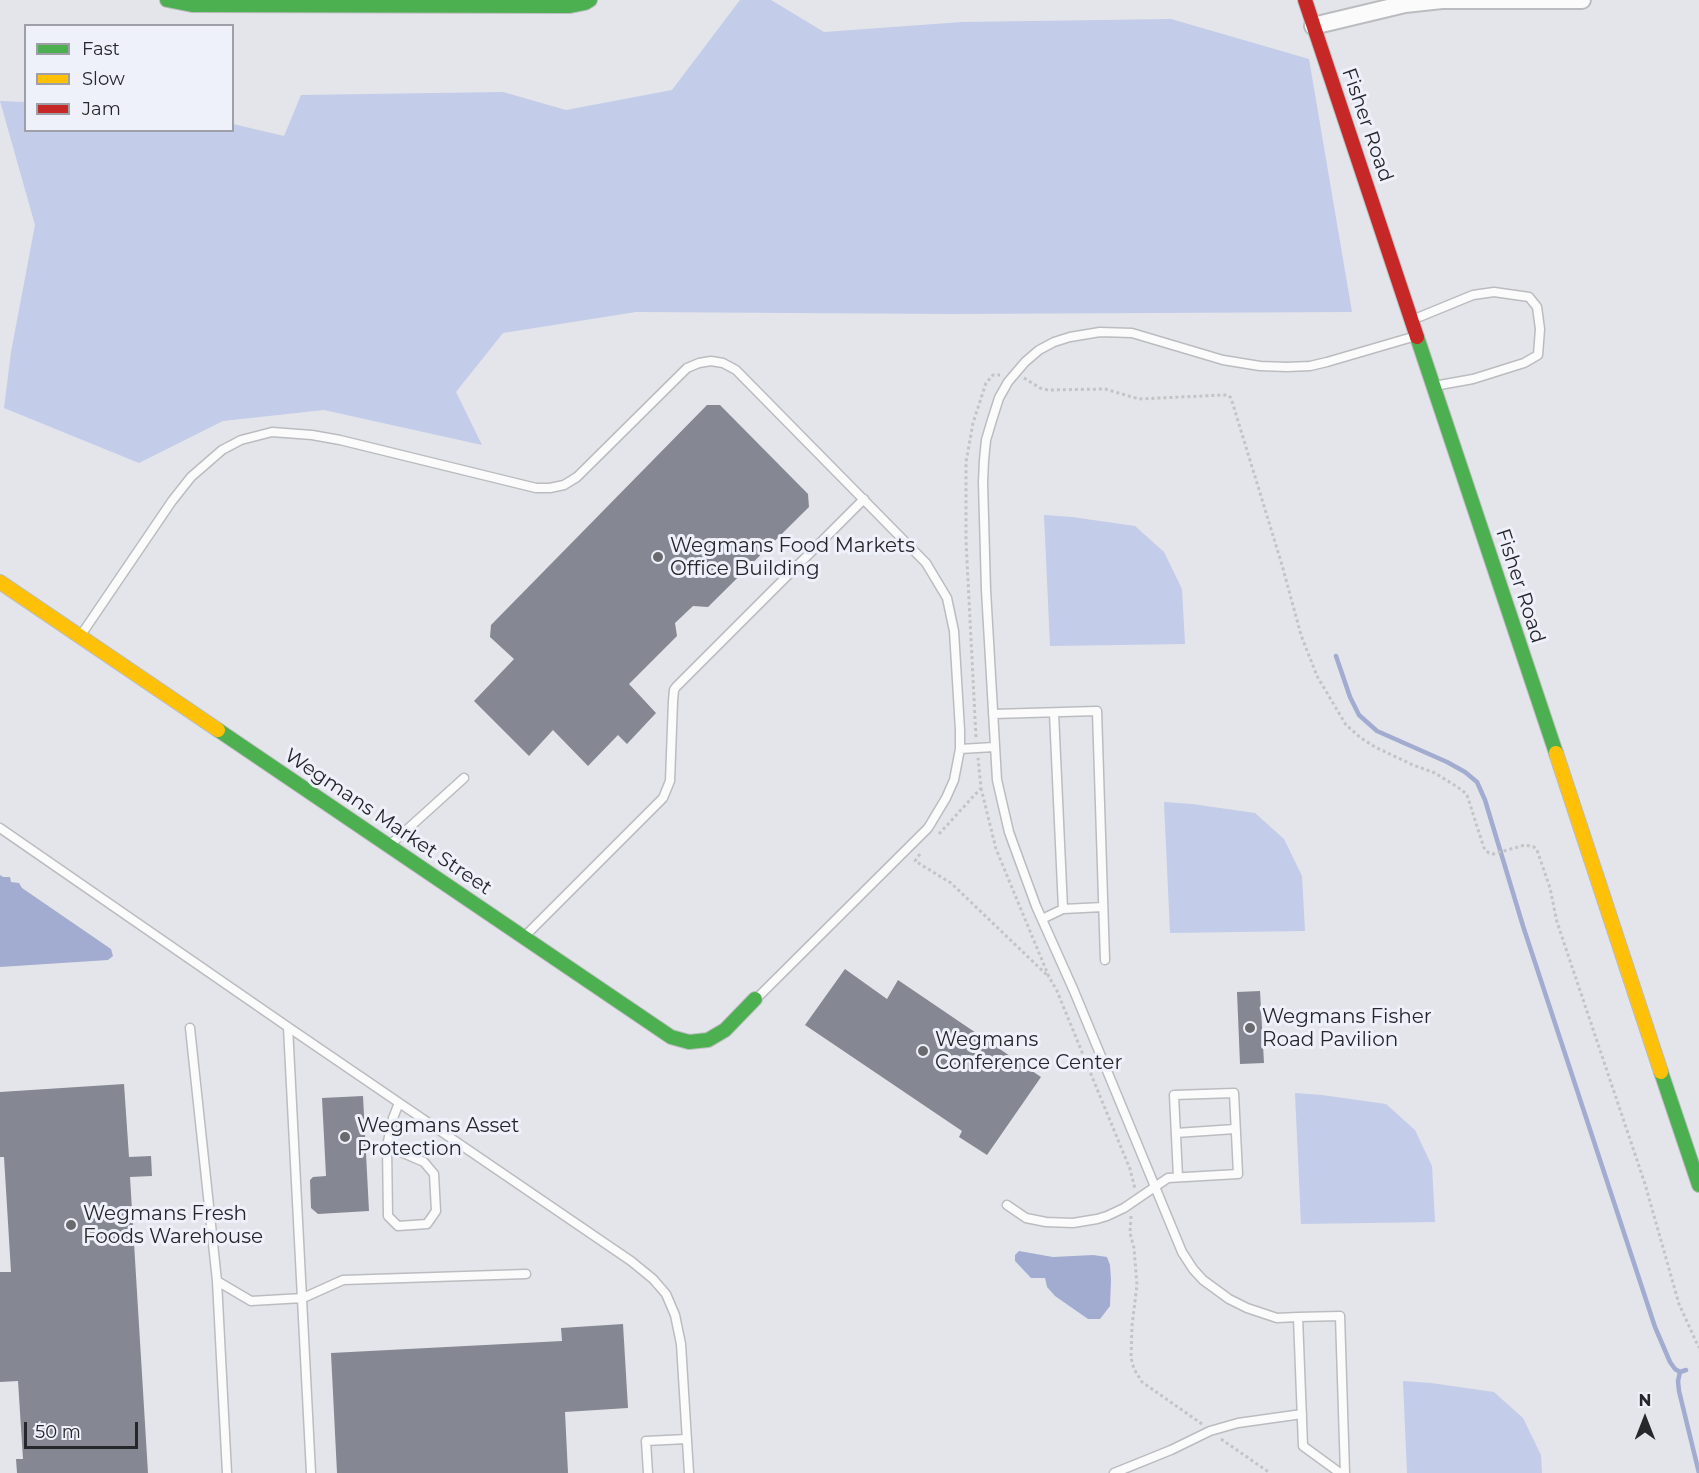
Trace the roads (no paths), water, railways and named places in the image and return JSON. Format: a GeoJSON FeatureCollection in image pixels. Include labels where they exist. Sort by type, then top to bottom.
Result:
{"type":"FeatureCollection","features":[{"type":"Feature","properties":{"kind":"street"},"geometry":{"type":"LineString","coordinates":[[167,0],[192,5],[453,6],[570,6],[590,0]]}},
{"type":"Feature","properties":{"kind":"street","name":"Fisher Road"},"geometry":{"type":"LineString","coordinates":[[1305,0],[1699,1185]]}},
{"type":"Feature","properties":{"kind":"street"},"geometry":{"type":"LineString","coordinates":[[1313,26],[1405,4],[1442,0],[1582,0]]}},
{"type":"Feature","properties":{"kind":"street","name":"Wegmans Market Street"},"geometry":{"type":"LineString","coordinates":[[0,582],[671,1037],[688,1042],[708,1040],[725,1030],[755,999]]}},
{"type":"Feature","properties":{"kind":"lane"},"geometry":{"type":"LineString","coordinates":[[1411,320],[1473,296],[1494,292],[1529,297],[1537,307],[1540,329],[1538,355],[1524,363],[1473,379],[1433,387]]}},
{"type":"Feature","properties":{"kind":"lane"},"geometry":{"type":"LineString","coordinates":[[1345,1473],[1340,1316],[1277,1318],[1228,1299],[1203,1280],[1193,1269],[1182,1252],[1154,1187],[1042,919],[1009,832],[997,780],[994,747],[986,579],[984,460],[986,440],[999,398],[1012,376],[1039,350],[1054,342],[1086,333],[1132,333],[1223,360],[1260,366],[1287,367],[1310,366],[1327,362],[1417,336]]}},
{"type":"Feature","properties":{"kind":"lane"},"geometry":{"type":"LineString","coordinates":[[80,636],[172,501],[191,477],[222,450],[241,440],[265,433],[291,432],[340,440],[536,488],[550,488],[564,485],[577,477],[687,368],[711,361],[723,363],[736,370],[926,563],[947,598],[954,631],[960,730],[960,749],[954,780],[928,828],[755,999]]}},
{"type":"Feature","properties":{"kind":"lane"},"geometry":{"type":"LineString","coordinates":[[524,937],[663,798],[669,781],[672,701],[676,687],[864,499]]}},
{"type":"Feature","properties":{"kind":"lane"},"geometry":{"type":"LineString","coordinates":[[993,714],[1097,711],[1105,960]]}},
{"type":"Feature","properties":{"kind":"lane"},"geometry":{"type":"LineString","coordinates":[[1054,712],[1063,909]]}},
{"type":"Feature","properties":{"kind":"lane"},"geometry":{"type":"LineString","coordinates":[[960,749],[994,747]]}},
{"type":"Feature","properties":{"kind":"lane"},"geometry":{"type":"LineString","coordinates":[[389,846],[464,778]]}},
{"type":"Feature","properties":{"kind":"lane"},"geometry":{"type":"LineString","coordinates":[[0,828],[631,1261],[653,1279],[666,1294],[675,1315],[681,1344],[689,1473]]}},
{"type":"Feature","properties":{"kind":"lane"},"geometry":{"type":"LineString","coordinates":[[1042,919],[1063,909],[1103,907]]}},
{"type":"Feature","properties":{"kind":"lane"},"geometry":{"type":"LineString","coordinates":[[288,1027],[311,1473]]}},
{"type":"Feature","properties":{"kind":"lane"},"geometry":{"type":"LineString","coordinates":[[190,1028],[217,1281],[226,1473]]}},
{"type":"Feature","properties":{"kind":"lane"},"geometry":{"type":"LineString","coordinates":[[1007,1205],[1026,1218],[1073,1223],[1097,1219],[1133,1202],[1168,1178],[1238,1174],[1234,1093],[1174,1095],[1178,1177]]}},
{"type":"Feature","properties":{"kind":"lane"},"geometry":{"type":"LineString","coordinates":[[387,1146],[424,1162],[434,1174],[436,1211],[427,1224],[398,1226],[388,1216],[387,1146],[399,1102]]}},
{"type":"Feature","properties":{"kind":"lane"},"geometry":{"type":"LineString","coordinates":[[1176,1133],[1236,1129]]}},
{"type":"Feature","properties":{"kind":"lane"},"geometry":{"type":"LineString","coordinates":[[217,1281],[251,1301],[303,1298],[343,1280],[526,1274]]}},
{"type":"Feature","properties":{"kind":"lane"},"geometry":{"type":"LineString","coordinates":[[1298,1317],[1303,1446],[1340,1473]]}},
{"type":"Feature","properties":{"kind":"lane"},"geometry":{"type":"LineString","coordinates":[[1114,1473],[1210,1431],[1238,1423],[1302,1414]]}},
{"type":"Feature","properties":{"kind":"lane"},"geometry":{"type":"LineString","coordinates":[[648,1473],[646,1441],[687,1439]]}},
{"type":"Feature","properties":{"kind":"waterway"},"geometry":{"type":"LineString","coordinates":[[1336,656],[1350,697],[1359,715],[1377,731],[1447,762],[1477,782],[1485,800],[1523,926],[1655,1327],[1670,1362],[1680,1372]]}},
{"type":"Feature","properties":{"kind":"waterway"},"geometry":{"type":"LineString","coordinates":[[1686,1370],[1680,1372],[1679,1391],[1699,1473]]}},
{"type":"Feature","properties":{"kind":"place","name":"Wegmans Food Markets Office Building"},"geometry":{"type":"Point","coordinates":[658,557]}},
{"type":"Feature","properties":{"kind":"place","name":"Wegmans Fisher Road Pavilion"},"geometry":{"type":"Point","coordinates":[1250,1028]}},
{"type":"Feature","properties":{"kind":"place","name":"Wegmans Conference Center"},"geometry":{"type":"Point","coordinates":[923,1051]}},
{"type":"Feature","properties":{"kind":"place","name":"Wegmans Asset Protection"},"geometry":{"type":"Point","coordinates":[345,1137]}},
{"type":"Feature","properties":{"kind":"place","name":"Wegmans Fresh Foods Warehouse"},"geometry":{"type":"Point","coordinates":[71,1225]}}]}
